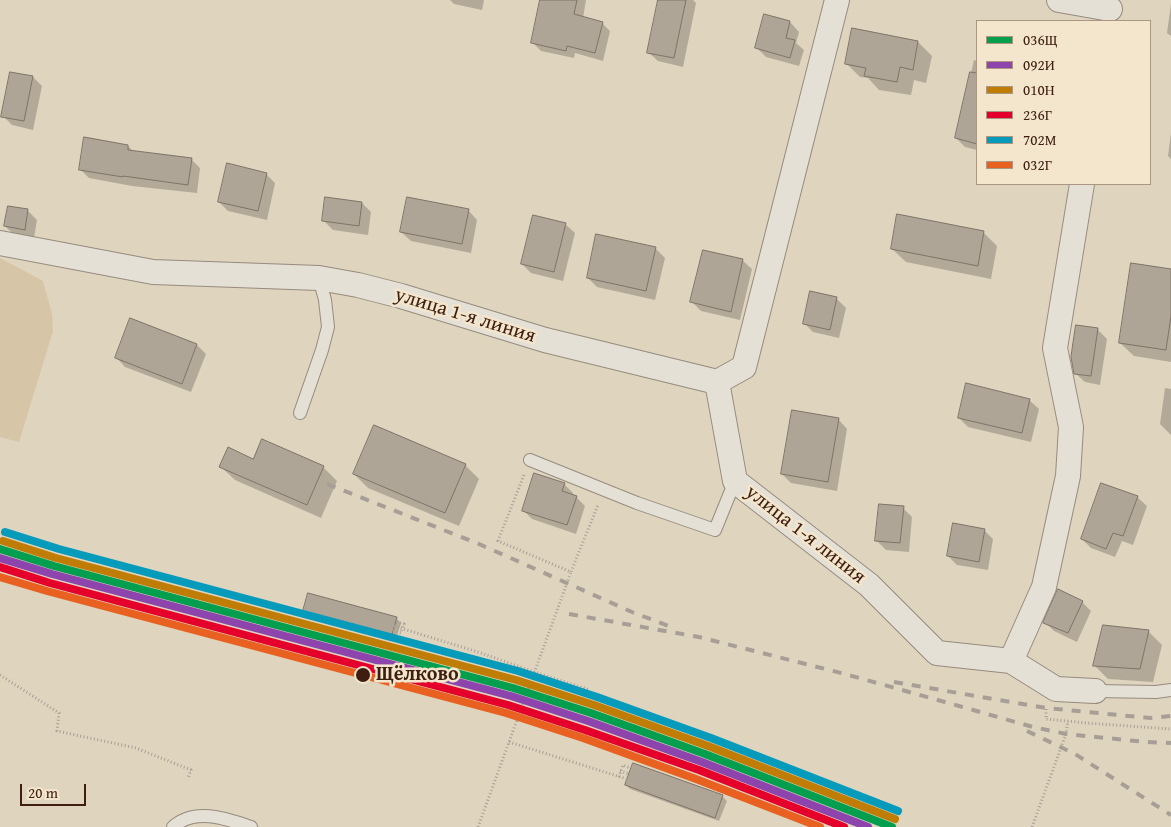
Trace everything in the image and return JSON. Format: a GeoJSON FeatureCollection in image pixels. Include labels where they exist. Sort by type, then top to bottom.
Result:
{"type":"FeatureCollection","features":[{"type":"Feature","properties":{"kind":"street"},"geometry":{"type":"LineString","coordinates":[[718,382],[744,367],[837,0]]}},
{"type":"Feature","properties":{"kind":"street"},"geometry":{"type":"LineString","coordinates":[[1059,0],[1110,10]]}},
{"type":"Feature","properties":{"kind":"street"},"geometry":{"type":"LineString","coordinates":[[1082,185],[1055,348],[1071,427],[1068,476],[1044,587],[1011,661],[1056,689],[1095,691]]}},
{"type":"Feature","properties":{"kind":"street","name":"улица 1-я линия"},"geometry":{"type":"LineString","coordinates":[[0,243],[153,272],[319,278],[358,285],[401,296],[544,340],[718,382],[735,481],[870,585],[937,653],[1011,661]]}},
{"type":"Feature","properties":{"kind":"lane"},"geometry":{"type":"LineString","coordinates":[[300,413],[328,327],[319,278]]}},
{"type":"Feature","properties":{"kind":"lane"},"geometry":{"type":"LineString","coordinates":[[530,460],[637,503],[715,530],[735,481]]}},
{"type":"Feature","properties":{"kind":"lane"},"geometry":{"type":"LineString","coordinates":[[1095,691],[1156,692],[1171,690]]}},
{"type":"Feature","properties":{"kind":"lane"},"geometry":{"type":"LineString","coordinates":[[173,827],[188,817],[201,816],[216,817],[251,827]]}},
{"type":"Feature","properties":{"kind":"path"},"geometry":{"type":"LineString","coordinates":[[530,460],[498,541],[571,572]]}},
{"type":"Feature","properties":{"kind":"path"},"geometry":{"type":"LineString","coordinates":[[478,827],[603,490]]}},
{"type":"Feature","properties":{"kind":"path"},"geometry":{"type":"LineString","coordinates":[[394,629],[401,633],[404,624],[396,622]]}},
{"type":"Feature","properties":{"kind":"path"},"geometry":{"type":"LineString","coordinates":[[402,628],[590,690]]}},
{"type":"Feature","properties":{"kind":"path"},"geometry":{"type":"LineString","coordinates":[[0,675],[59,713],[57,731],[136,748],[191,770],[188,778]]}},
{"type":"Feature","properties":{"kind":"path"},"geometry":{"type":"LineString","coordinates":[[1046,708],[1046,719],[1171,729]]}},
{"type":"Feature","properties":{"kind":"path"},"geometry":{"type":"LineString","coordinates":[[1032,827],[1066,734],[1068,722]]}},
{"type":"Feature","properties":{"kind":"path"},"geometry":{"type":"LineString","coordinates":[[509,742],[626,780]]}},
{"type":"Feature","properties":{"kind":"path"},"geometry":{"type":"LineString","coordinates":[[618,777],[623,765],[630,768]]}},
{"type":"Feature","properties":{"kind":"path"},"geometry":{"type":"LineString","coordinates":[[620,771],[628,774]]}},
{"type":"Feature","properties":{"kind":"shaded area"},"geometry":{"type":"Polygon","coordinates":[[[0,258],[43,281],[52,314],[53,331],[19,442],[0,437],[0,258]]]}},
{"type":"Feature","properties":{"kind":"building"},"geometry":{"type":"Polygon","coordinates":[[[540,0],[577,0],[574,14],[603,22],[595,53],[567,46],[566,51],[531,43],[540,0]]]}},
{"type":"Feature","properties":{"kind":"building"},"geometry":{"type":"Polygon","coordinates":[[[658,0],[686,0],[674,58],[647,53],[658,0]]]}},
{"type":"Feature","properties":{"kind":"building"},"geometry":{"type":"Polygon","coordinates":[[[764,14],[790,21],[786,38],[795,40],[790,58],[755,48],[764,14]]]}},
{"type":"Feature","properties":{"kind":"building"},"geometry":{"type":"Polygon","coordinates":[[[852,28],[918,41],[913,70],[900,67],[897,82],[864,76],[866,68],[845,64],[852,28]]]}},
{"type":"Feature","properties":{"kind":"building"},"geometry":{"type":"Polygon","coordinates":[[[10,72],[33,76],[24,121],[1,117],[10,72]]]}},
{"type":"Feature","properties":{"kind":"building"},"geometry":{"type":"Polygon","coordinates":[[[970,72],[976,73],[976,144],[955,138],[970,72]]]}},
{"type":"Feature","properties":{"kind":"building"},"geometry":{"type":"Polygon","coordinates":[[[84,137],[128,145],[128,150],[192,158],[188,185],[79,170],[84,137]]]}},
{"type":"Feature","properties":{"kind":"building"},"geometry":{"type":"Polygon","coordinates":[[[227,163],[267,173],[258,211],[218,202],[227,163]]]}},
{"type":"Feature","properties":{"kind":"building"},"geometry":{"type":"Polygon","coordinates":[[[325,197],[362,202],[359,226],[322,221],[325,197]]]}},
{"type":"Feature","properties":{"kind":"building"},"geometry":{"type":"Polygon","coordinates":[[[407,197],[469,209],[462,244],[400,232],[407,197]]]}},
{"type":"Feature","properties":{"kind":"building"},"geometry":{"type":"Polygon","coordinates":[[[8,206],[28,209],[25,230],[4,226],[8,206]]]}},
{"type":"Feature","properties":{"kind":"building"},"geometry":{"type":"Polygon","coordinates":[[[897,214],[984,231],[978,266],[891,249],[897,214]]]}},
{"type":"Feature","properties":{"kind":"building"},"geometry":{"type":"Polygon","coordinates":[[[533,215],[566,223],[554,272],[521,264],[533,215]]]}},
{"type":"Feature","properties":{"kind":"building"},"geometry":{"type":"Polygon","coordinates":[[[596,234],[656,247],[646,291],[587,278],[596,234]]]}},
{"type":"Feature","properties":{"kind":"building"},"geometry":{"type":"Polygon","coordinates":[[[703,250],[743,259],[731,312],[690,302],[703,250]]]}},
{"type":"Feature","properties":{"kind":"building"},"geometry":{"type":"Polygon","coordinates":[[[1131,263],[1171,269],[1171,316],[1166,350],[1119,343],[1131,263]]]}},
{"type":"Feature","properties":{"kind":"building"},"geometry":{"type":"Polygon","coordinates":[[[810,291],[837,297],[830,330],[803,324],[810,291]]]}},
{"type":"Feature","properties":{"kind":"building"},"geometry":{"type":"Polygon","coordinates":[[[130,318],[197,344],[182,384],[115,358],[130,318]]]}},
{"type":"Feature","properties":{"kind":"building"},"geometry":{"type":"Polygon","coordinates":[[[1076,325],[1098,328],[1091,376],[1074,374],[1071,357],[1076,325]]]}},
{"type":"Feature","properties":{"kind":"building"},"geometry":{"type":"Polygon","coordinates":[[[966,383],[1030,399],[1022,433],[958,418],[966,383]]]}},
{"type":"Feature","properties":{"kind":"building"},"geometry":{"type":"Polygon","coordinates":[[[792,410],[839,418],[828,482],[781,474],[792,410]]]}},
{"type":"Feature","properties":{"kind":"building"},"geometry":{"type":"Polygon","coordinates":[[[374,425],[466,464],[445,513],[353,474],[374,425]]]}},
{"type":"Feature","properties":{"kind":"building"},"geometry":{"type":"Polygon","coordinates":[[[262,439],[324,466],[307,505],[219,467],[228,447],[253,459],[262,439]]]}},
{"type":"Feature","properties":{"kind":"building"},"geometry":{"type":"Polygon","coordinates":[[[534,473],[565,483],[562,491],[577,496],[567,525],[522,511],[534,473]]]}},
{"type":"Feature","properties":{"kind":"building"},"geometry":{"type":"Polygon","coordinates":[[[1101,483],[1138,496],[1123,536],[1113,533],[1106,549],[1081,539],[1101,483]]]}},
{"type":"Feature","properties":{"kind":"building"},"geometry":{"type":"Polygon","coordinates":[[[879,504],[904,506],[900,543],[875,541],[879,504]]]}},
{"type":"Feature","properties":{"kind":"building"},"geometry":{"type":"Polygon","coordinates":[[[953,523],[985,529],[979,562],[947,556],[953,523]]]}},
{"type":"Feature","properties":{"kind":"building"},"geometry":{"type":"Polygon","coordinates":[[[1058,589],[1083,601],[1068,633],[1043,623],[1058,589]]]}},
{"type":"Feature","properties":{"kind":"building","name":"Щёлково"},"geometry":{"type":"Polygon","coordinates":[[[308,593],[397,617],[392,635],[303,611],[308,593]]]}},
{"type":"Feature","properties":{"kind":"building"},"geometry":{"type":"Polygon","coordinates":[[[1103,625],[1149,630],[1140,669],[1093,666],[1103,625]]]}},
{"type":"Feature","properties":{"kind":"building"},"geometry":{"type":"Polygon","coordinates":[[[633,763],[723,795],[715,818],[625,785],[633,763]]]}},
{"type":"Feature","properties":{"kind":"railway"},"geometry":{"type":"LineString","coordinates":[[327,484],[479,544],[632,612],[671,627]]}},
{"type":"Feature","properties":{"kind":"railway"},"geometry":{"type":"LineString","coordinates":[[569,614],[699,637],[845,674],[1033,727],[1066,734],[1171,743]]}},
{"type":"Feature","properties":{"kind":"railway"},"geometry":{"type":"LineString","coordinates":[[894,682],[1046,708],[1150,718],[1171,716]]}},
{"type":"Feature","properties":{"kind":"railway"},"geometry":{"type":"LineString","coordinates":[[1027,731],[1075,754],[1171,815]]}},
{"type":"Feature","properties":{"kind":"transit line","name":"702М"},"geometry":{"type":"LineString","coordinates":[[5,532],[59,549],[518,671],[711,738],[898,811]]}},
{"type":"Feature","properties":{"kind":"transit line","name":"010Н"},"geometry":{"type":"LineString","coordinates":[[3,541],[56,558],[516,680],[594,705],[708,746],[895,819]]}},
{"type":"Feature","properties":{"kind":"transit line","name":"036Щ"},"geometry":{"type":"LineString","coordinates":[[0,549],[54,566],[513,688],[591,713],[705,754],[892,827]]}},
{"type":"Feature","properties":{"kind":"transit line","name":"092И"},"geometry":{"type":"LineString","coordinates":[[0,558],[52,574],[511,696],[588,721],[702,762],[868,827]]}},
{"type":"Feature","properties":{"kind":"transit line","name":"236Г"},"geometry":{"type":"LineString","coordinates":[[0,567],[50,583],[508,705],[699,770],[844,827]]}},
{"type":"Feature","properties":{"kind":"transit line","name":"032Г"},"geometry":{"type":"LineString","coordinates":[[0,577],[506,713],[583,738],[696,779],[820,827]]}},
{"type":"Feature","properties":{"kind":"place","name":"Щёлково"},"geometry":{"type":"Point","coordinates":[363,675]}}]}
